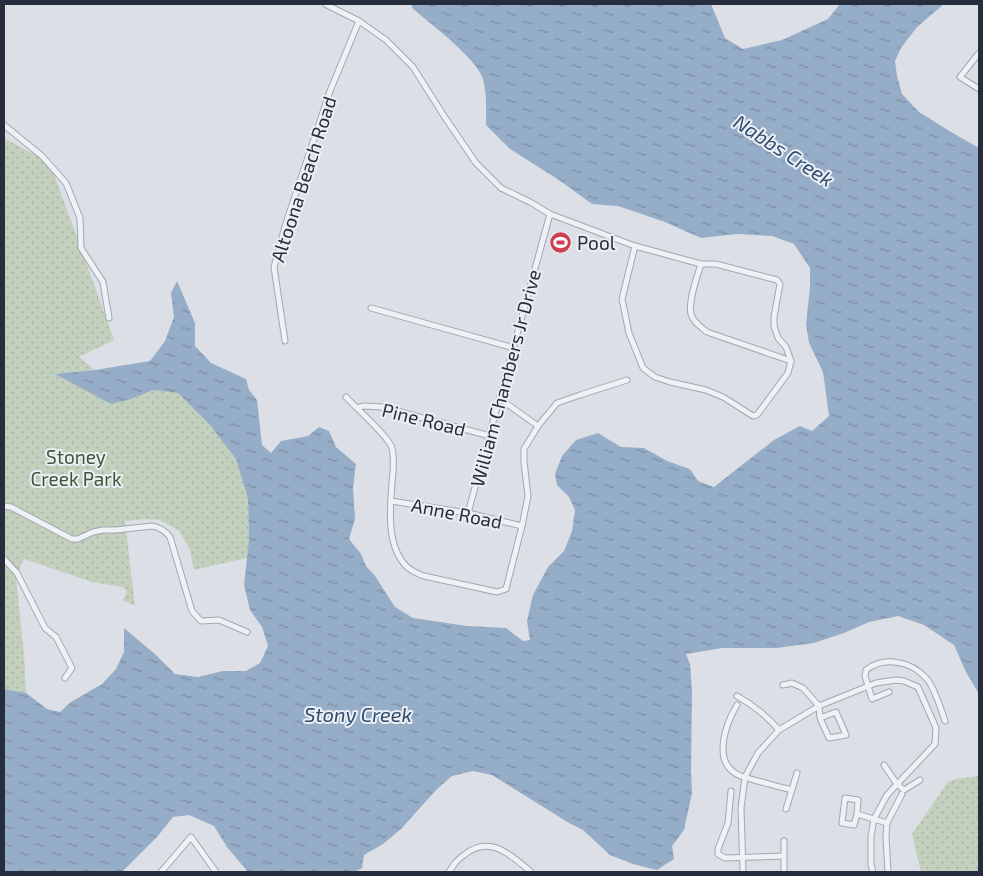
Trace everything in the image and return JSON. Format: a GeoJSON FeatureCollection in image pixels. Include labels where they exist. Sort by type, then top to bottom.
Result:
{"type":"FeatureCollection","features":[{"type":"Feature","properties":{"kind":"street"},"geometry":{"type":"LineString","coordinates":[[325,4],[359,21],[386,40],[412,67],[476,163],[501,188],[550,214],[636,246],[701,264],[716,264],[777,280],[780,284],[774,326],[778,338],[786,348],[791,361],[788,373],[757,415],[753,416],[724,397],[706,390],[655,377],[643,368],[629,333],[622,299],[636,246]]}},
{"type":"Feature","properties":{"kind":"street","name":"Altoona Beach Road"},"geometry":{"type":"LineString","coordinates":[[285,341],[274,267],[286,223],[330,91],[359,21]]}},
{"type":"Feature","properties":{"kind":"street"},"geometry":{"type":"LineString","coordinates":[[979,53],[960,77],[979,89]]}},
{"type":"Feature","properties":{"kind":"street"},"geometry":{"type":"LineString","coordinates":[[4,125],[42,156],[66,184],[80,218],[81,248],[103,282],[109,318]]}},
{"type":"Feature","properties":{"kind":"street","name":"William Chambers Jr Drive"},"geometry":{"type":"LineString","coordinates":[[468,513],[550,214]]}},
{"type":"Feature","properties":{"kind":"street"},"geometry":{"type":"LineString","coordinates":[[701,264],[692,301],[691,315],[697,324],[707,332],[791,361]]}},
{"type":"Feature","properties":{"kind":"street"},"geometry":{"type":"LineString","coordinates":[[371,308],[514,348]]}},
{"type":"Feature","properties":{"kind":"street"},"geometry":{"type":"LineString","coordinates":[[346,397],[391,446],[394,461],[391,501],[392,536],[406,566],[424,576],[497,592],[506,589],[528,496],[524,448],[538,426],[558,403],[628,380]]}},
{"type":"Feature","properties":{"kind":"street"},"geometry":{"type":"LineString","coordinates":[[500,399],[538,426]]}},
{"type":"Feature","properties":{"kind":"street","name":"Pine Road"},"geometry":{"type":"LineString","coordinates":[[357,408],[363,406],[382,407],[490,436]]}},
{"type":"Feature","properties":{"kind":"street","name":"Anne Road"},"geometry":{"type":"LineString","coordinates":[[391,501],[468,513],[522,526]]}},
{"type":"Feature","properties":{"kind":"street"},"geometry":{"type":"LineString","coordinates":[[4,506],[11,507],[72,539],[78,540],[93,532],[103,530],[158,527],[170,537],[192,611],[201,621],[219,620],[247,632]]}},
{"type":"Feature","properties":{"kind":"street"},"geometry":{"type":"LineString","coordinates":[[4,560],[17,573],[45,628],[56,637],[72,668],[65,678]]}},
{"type":"Feature","properties":{"kind":"street"},"geometry":{"type":"LineString","coordinates":[[889,692],[872,699],[865,676],[866,670],[871,666],[894,661],[914,668],[927,678],[945,721]]}},
{"type":"Feature","properties":{"kind":"street"},"geometry":{"type":"LineString","coordinates":[[918,686],[927,678]]}},
{"type":"Feature","properties":{"kind":"street"},"geometry":{"type":"LineString","coordinates":[[743,872],[741,808],[745,777],[758,754],[779,730],[819,706],[876,683],[896,680],[904,681],[918,686],[936,728],[935,744],[887,795],[874,819],[871,836],[871,865],[874,872]]}},
{"type":"Feature","properties":{"kind":"street"},"geometry":{"type":"LineString","coordinates":[[783,685],[792,682],[804,688],[819,706],[820,718],[829,738],[846,735],[836,712],[820,718]]}},
{"type":"Feature","properties":{"kind":"street"},"geometry":{"type":"LineString","coordinates":[[738,696],[770,719],[779,730]]}},
{"type":"Feature","properties":{"kind":"street"},"geometry":{"type":"LineString","coordinates":[[737,705],[724,735],[723,748],[726,765],[735,774],[792,790]]}},
{"type":"Feature","properties":{"kind":"street"},"geometry":{"type":"LineString","coordinates":[[884,765],[897,784],[904,790],[920,780]]}},
{"type":"Feature","properties":{"kind":"street"},"geometry":{"type":"LineString","coordinates":[[786,810],[797,772]]}},
{"type":"Feature","properties":{"kind":"street"},"geometry":{"type":"LineString","coordinates":[[731,791],[728,823],[718,849],[718,854],[725,858],[784,856]]}},
{"type":"Feature","properties":{"kind":"street"},"geometry":{"type":"LineString","coordinates":[[888,872],[887,823],[902,794]]}},
{"type":"Feature","properties":{"kind":"street"},"geometry":{"type":"LineString","coordinates":[[845,798],[858,800],[857,814],[854,825],[842,823],[845,798]]}},
{"type":"Feature","properties":{"kind":"street"},"geometry":{"type":"LineString","coordinates":[[857,814],[887,823]]}},
{"type":"Feature","properties":{"kind":"street"},"geometry":{"type":"LineString","coordinates":[[161,872],[191,837],[216,872]]}},
{"type":"Feature","properties":{"kind":"street"},"geometry":{"type":"LineString","coordinates":[[784,842],[784,872]]}},
{"type":"Feature","properties":{"kind":"street"},"geometry":{"type":"LineString","coordinates":[[450,872],[456,862],[472,849],[486,846],[508,853],[531,872]]}},
{"type":"Feature","properties":{"kind":"green space","name":"Stoney Creek Park"},"geometry":{"type":"Polygon","coordinates":[[[4,138],[50,163],[114,340],[79,357],[95,370],[56,374],[131,399],[153,390],[178,393],[210,425],[236,459],[248,499],[249,539],[247,558],[194,570],[190,550],[179,531],[160,520],[125,521],[135,606],[123,600],[127,592],[123,587],[92,582],[24,559],[19,570],[15,568],[26,693],[4,689],[4,138]]]}},
{"type":"Feature","properties":{"kind":"green space"},"geometry":{"type":"Polygon","coordinates":[[[979,776],[979,872],[921,872],[912,834],[948,782],[979,776]]]}},
{"type":"Feature","properties":{"kind":"water","name":"Stony Creek"},"geometry":{"type":"Polygon","coordinates":[[[411,4],[711,4],[725,38],[743,49],[782,40],[828,19],[840,4],[944,4],[917,27],[901,48],[895,61],[902,94],[919,112],[979,148],[979,694],[966,672],[954,645],[924,625],[898,616],[869,622],[814,643],[777,648],[722,648],[686,654],[690,664],[692,691],[692,793],[684,830],[672,846],[674,859],[657,870],[633,864],[610,855],[583,830],[492,775],[473,771],[452,776],[436,790],[401,829],[383,844],[364,855],[362,868],[354,872],[248,872],[227,847],[214,826],[189,815],[173,817],[157,837],[122,872],[4,872],[4,689],[26,693],[47,709],[60,712],[71,702],[102,684],[116,669],[124,652],[124,628],[175,674],[198,677],[223,671],[246,671],[260,663],[268,646],[262,627],[250,610],[244,585],[249,539],[248,499],[236,459],[210,425],[178,393],[153,390],[131,399],[111,404],[55,374],[150,361],[165,341],[174,317],[171,293],[177,281],[195,323],[195,346],[211,363],[246,379],[249,390],[257,400],[262,445],[271,453],[281,441],[308,436],[319,427],[329,431],[336,447],[356,464],[353,488],[355,519],[349,539],[361,554],[366,566],[375,576],[395,607],[413,618],[467,626],[506,628],[523,641],[530,640],[527,621],[533,595],[548,567],[564,551],[572,531],[575,510],[569,497],[557,485],[555,474],[562,456],[576,440],[598,433],[621,447],[644,448],[667,461],[690,469],[698,481],[714,487],[774,440],[800,426],[812,431],[829,416],[823,372],[809,343],[806,324],[810,268],[794,244],[772,236],[737,234],[701,238],[665,222],[618,206],[592,204],[559,180],[510,149],[486,125],[485,90],[479,71],[463,52],[413,9],[411,4]]]}},
{"type":"Feature","properties":{"kind":"place","name":"Pool"},"geometry":{"type":"Point","coordinates":[561,242]}},
{"type":"Feature","properties":{"kind":"water label","name":"Nabbs Creek"},"geometry":{"type":"Point","coordinates":[784,150]}}]}
